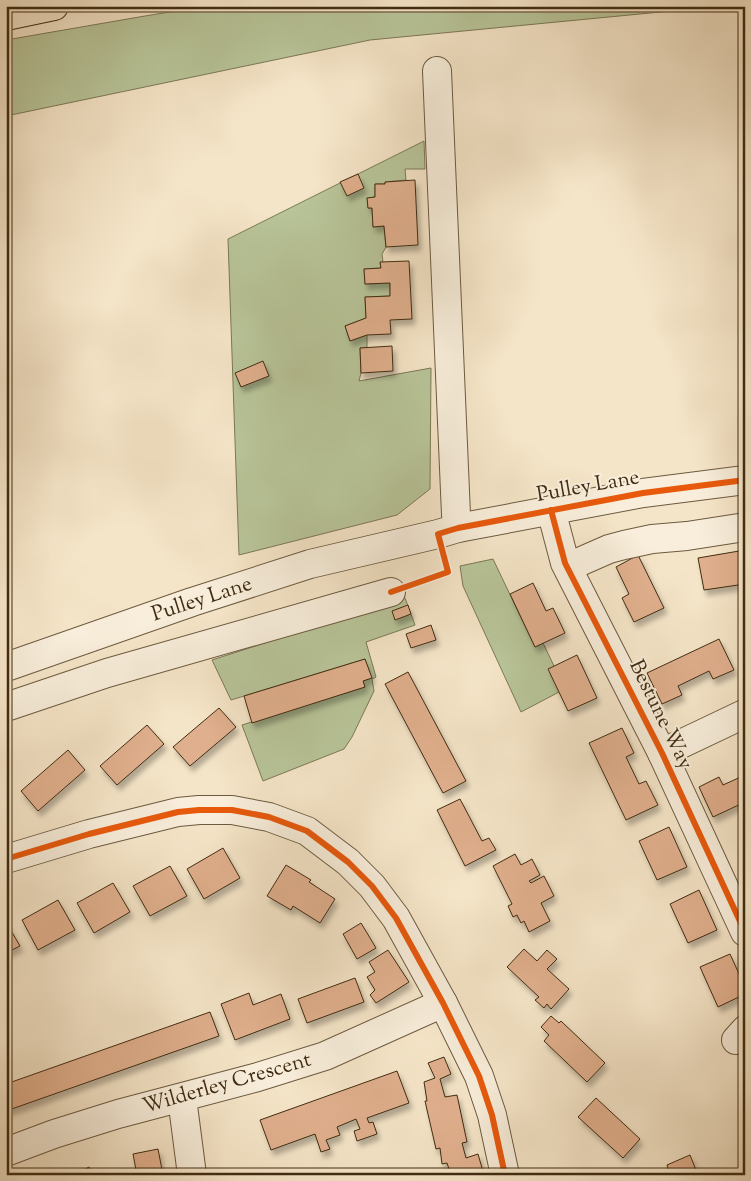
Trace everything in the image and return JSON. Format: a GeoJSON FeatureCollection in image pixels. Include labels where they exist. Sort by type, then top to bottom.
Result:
{"type":"FeatureCollection","features":[{"type":"Feature","properties":{"kind":"highway"},"geometry":{"type":"LineString","coordinates":[[6,16],[54,6]]}},
{"type":"Feature","properties":{"kind":"street"},"geometry":{"type":"LineString","coordinates":[[437,71],[458,528]]}},
{"type":"Feature","properties":{"kind":"street","name":"Pulley Lane"},"geometry":{"type":"LineString","coordinates":[[6,667],[192,602],[310,564],[458,528],[551,510],[643,493],[745,480]]}},
{"type":"Feature","properties":{"kind":"street","name":"Bestune Way"},"geometry":{"type":"LineString","coordinates":[[551,510],[565,563],[662,753],[745,932]]}},
{"type":"Feature","properties":{"kind":"street"},"geometry":{"type":"LineString","coordinates":[[568,567],[609,549],[624,545],[652,539],[687,536],[745,527]]}},
{"type":"Feature","properties":{"kind":"street"},"geometry":{"type":"LineString","coordinates":[[6,707],[107,673],[391,592]]}},
{"type":"Feature","properties":{"kind":"street"},"geometry":{"type":"LineString","coordinates":[[662,753],[744,714]]}},
{"type":"Feature","properties":{"kind":"street"},"geometry":{"type":"LineString","coordinates":[[6,859],[89,834],[178,812],[199,810],[232,810],[270,817],[307,831],[348,862],[372,886],[396,918],[443,1003],[479,1076],[492,1115],[505,1175]]}},
{"type":"Feature","properties":{"kind":"street","name":"Wilderley Crescent"},"geometry":{"type":"LineString","coordinates":[[6,1152],[118,1114],[258,1077],[325,1056],[443,1003]]}},
{"type":"Feature","properties":{"kind":"street"},"geometry":{"type":"LineString","coordinates":[[182,1098],[192,1175]]}},
{"type":"Feature","properties":{"kind":"green space"},"geometry":{"type":"Polygon","coordinates":[[[206,6],[723,6],[370,40],[6,116],[6,40],[206,6]]]}},
{"type":"Feature","properties":{"kind":"green space"},"geometry":{"type":"Polygon","coordinates":[[[424,141],[425,169],[405,169],[406,180],[375,184],[375,197],[367,198],[368,208],[372,208],[373,227],[384,226],[386,247],[382,254],[383,262],[380,263],[381,268],[364,269],[365,284],[390,283],[390,296],[365,297],[366,318],[345,326],[350,341],[367,335],[367,347],[360,348],[361,373],[359,381],[431,368],[430,489],[397,515],[239,555],[228,239],[424,141]]]}},
{"type":"Feature","properties":{"kind":"green space"},"geometry":{"type":"Polygon","coordinates":[[[493,559],[535,647],[543,643],[554,666],[559,692],[521,712],[463,586],[460,566],[493,559]]]}},
{"type":"Feature","properties":{"kind":"green space"},"geometry":{"type":"Polygon","coordinates":[[[405,598],[415,625],[366,642],[376,677],[372,679],[374,691],[352,737],[344,749],[263,781],[242,725],[365,687],[363,681],[371,678],[365,659],[231,700],[212,660],[405,598]]]}},
{"type":"Feature","properties":{"kind":"building"},"geometry":{"type":"Polygon","coordinates":[[[358,174],[364,188],[347,196],[340,182],[358,174]]]}},
{"type":"Feature","properties":{"kind":"building"},"geometry":{"type":"Polygon","coordinates":[[[415,180],[418,245],[386,247],[384,226],[373,227],[372,208],[368,208],[367,198],[375,197],[375,184],[415,180]]]}},
{"type":"Feature","properties":{"kind":"building"},"geometry":{"type":"Polygon","coordinates":[[[409,261],[412,319],[390,320],[391,334],[367,335],[350,341],[345,326],[366,318],[365,297],[390,296],[390,283],[365,284],[364,269],[381,268],[380,262],[409,261]]]}},
{"type":"Feature","properties":{"kind":"building"},"geometry":{"type":"Polygon","coordinates":[[[392,346],[393,371],[361,373],[360,348],[392,346]]]}},
{"type":"Feature","properties":{"kind":"building"},"geometry":{"type":"Polygon","coordinates":[[[263,361],[269,376],[241,387],[235,373],[263,361]]]}},
{"type":"Feature","properties":{"kind":"building"},"geometry":{"type":"Polygon","coordinates":[[[745,550],[745,584],[704,590],[698,558],[745,550]]]}},
{"type":"Feature","properties":{"kind":"building"},"geometry":{"type":"Polygon","coordinates":[[[638,555],[664,608],[634,622],[622,598],[629,594],[616,567],[638,555]]]}},
{"type":"Feature","properties":{"kind":"building"},"geometry":{"type":"Polygon","coordinates":[[[533,583],[546,611],[553,608],[565,633],[535,647],[510,594],[533,583]]]}},
{"type":"Feature","properties":{"kind":"building"},"geometry":{"type":"Polygon","coordinates":[[[408,605],[411,614],[395,620],[392,611],[408,605]]]}},
{"type":"Feature","properties":{"kind":"building"},"geometry":{"type":"Polygon","coordinates":[[[431,625],[436,640],[411,648],[406,634],[431,625]]]}},
{"type":"Feature","properties":{"kind":"building"},"geometry":{"type":"Polygon","coordinates":[[[719,639],[734,670],[713,679],[709,671],[678,686],[682,695],[662,704],[647,673],[719,639]]]}},
{"type":"Feature","properties":{"kind":"building"},"geometry":{"type":"Polygon","coordinates":[[[577,655],[597,698],[568,711],[548,669],[577,655]]]}},
{"type":"Feature","properties":{"kind":"building"},"geometry":{"type":"Polygon","coordinates":[[[365,659],[372,678],[363,681],[365,687],[252,723],[244,696],[365,659]]]}},
{"type":"Feature","properties":{"kind":"building"},"geometry":{"type":"Polygon","coordinates":[[[408,672],[466,781],[443,793],[385,684],[408,672]]]}},
{"type":"Feature","properties":{"kind":"building"},"geometry":{"type":"Polygon","coordinates":[[[219,708],[236,727],[190,766],[173,747],[219,708]]]}},
{"type":"Feature","properties":{"kind":"building"},"geometry":{"type":"Polygon","coordinates":[[[147,725],[164,744],[117,785],[100,766],[147,725]]]}},
{"type":"Feature","properties":{"kind":"building"},"geometry":{"type":"Polygon","coordinates":[[[622,728],[634,753],[626,757],[639,784],[646,781],[658,805],[626,820],[589,743],[622,728]]]}},
{"type":"Feature","properties":{"kind":"building"},"geometry":{"type":"Polygon","coordinates":[[[68,750],[85,770],[38,811],[21,791],[68,750]]]}},
{"type":"Feature","properties":{"kind":"building"},"geometry":{"type":"Polygon","coordinates":[[[745,775],[745,802],[713,817],[699,787],[719,777],[723,785],[745,775]]]}},
{"type":"Feature","properties":{"kind":"building"},"geometry":{"type":"Polygon","coordinates":[[[460,799],[482,841],[489,838],[496,850],[465,866],[437,810],[460,799]]]}},
{"type":"Feature","properties":{"kind":"building"},"geometry":{"type":"Polygon","coordinates":[[[669,827],[687,867],[657,880],[639,841],[669,827]]]}},
{"type":"Feature","properties":{"kind":"building"},"geometry":{"type":"Polygon","coordinates":[[[223,848],[240,878],[204,899],[187,869],[223,848]]]}},
{"type":"Feature","properties":{"kind":"building"},"geometry":{"type":"Polygon","coordinates":[[[515,854],[521,865],[532,859],[540,875],[529,881],[531,883],[544,876],[554,896],[541,903],[550,921],[529,932],[524,921],[521,923],[517,915],[513,917],[508,906],[512,904],[493,866],[515,854]]]}},
{"type":"Feature","properties":{"kind":"building"},"geometry":{"type":"Polygon","coordinates":[[[286,865],[311,880],[309,882],[335,899],[320,923],[293,906],[291,910],[267,896],[286,865]]]}},
{"type":"Feature","properties":{"kind":"building"},"geometry":{"type":"Polygon","coordinates":[[[170,866],[187,896],[150,916],[133,886],[170,866]]]}},
{"type":"Feature","properties":{"kind":"building"},"geometry":{"type":"Polygon","coordinates":[[[113,883],[130,912],[94,933],[77,903],[113,883]]]}},
{"type":"Feature","properties":{"kind":"building"},"geometry":{"type":"Polygon","coordinates":[[[699,890],[717,930],[688,943],[670,904],[699,890]]]}},
{"type":"Feature","properties":{"kind":"building"},"geometry":{"type":"Polygon","coordinates":[[[58,900],[75,930],[38,950],[22,920],[58,900]]]}},
{"type":"Feature","properties":{"kind":"building"},"geometry":{"type":"Polygon","coordinates":[[[6,922],[20,946],[6,953],[6,922]]]}},
{"type":"Feature","properties":{"kind":"building"},"geometry":{"type":"Polygon","coordinates":[[[361,923],[376,948],[357,959],[343,934],[361,923]]]}},
{"type":"Feature","properties":{"kind":"building"},"geometry":{"type":"Polygon","coordinates":[[[524,949],[537,961],[547,950],[557,959],[547,969],[569,989],[551,1009],[547,1004],[544,1008],[535,1000],[539,997],[507,967],[524,949]]]}},
{"type":"Feature","properties":{"kind":"building"},"geometry":{"type":"Polygon","coordinates":[[[388,950],[409,982],[376,1003],[370,995],[375,990],[367,977],[375,972],[369,962],[388,950]]]}},
{"type":"Feature","properties":{"kind":"building"},"geometry":{"type":"Polygon","coordinates":[[[730,954],[745,987],[745,994],[718,1007],[700,967],[730,954]]]}},
{"type":"Feature","properties":{"kind":"building"},"geometry":{"type":"Polygon","coordinates":[[[355,978],[364,1002],[307,1023],[298,999],[355,978]]]}},
{"type":"Feature","properties":{"kind":"building"},"geometry":{"type":"Polygon","coordinates":[[[249,993],[253,1005],[281,994],[290,1019],[235,1040],[221,1004],[249,993]]]}},
{"type":"Feature","properties":{"kind":"building"},"geometry":{"type":"Polygon","coordinates":[[[210,1012],[219,1036],[6,1111],[6,1084],[210,1012]]]}},
{"type":"Feature","properties":{"kind":"building"},"geometry":{"type":"Polygon","coordinates":[[[551,1016],[559,1023],[561,1021],[605,1063],[587,1082],[544,1041],[549,1035],[541,1027],[551,1016]]]}},
{"type":"Feature","properties":{"kind":"building"},"geometry":{"type":"Polygon","coordinates":[[[444,1057],[451,1074],[440,1079],[445,1097],[457,1095],[467,1142],[462,1143],[466,1158],[478,1154],[484,1175],[451,1175],[447,1163],[442,1164],[440,1148],[436,1149],[425,1101],[427,1101],[424,1082],[435,1078],[428,1063],[444,1057]]]}},
{"type":"Feature","properties":{"kind":"building"},"geometry":{"type":"Polygon","coordinates":[[[397,1071],[409,1103],[367,1118],[369,1123],[373,1122],[377,1134],[357,1141],[354,1131],[360,1129],[356,1119],[337,1127],[340,1135],[326,1140],[330,1149],[321,1152],[315,1134],[271,1150],[260,1120],[397,1071]]]}},
{"type":"Feature","properties":{"kind":"building"},"geometry":{"type":"Polygon","coordinates":[[[596,1098],[640,1139],[623,1158],[578,1117],[596,1098]]]}},
{"type":"Feature","properties":{"kind":"building"},"geometry":{"type":"Polygon","coordinates":[[[158,1149],[163,1175],[137,1175],[133,1154],[158,1149]]]}},
{"type":"Feature","properties":{"kind":"building"},"geometry":{"type":"Polygon","coordinates":[[[690,1155],[698,1175],[655,1175],[668,1169],[667,1165],[690,1155]]]}},
{"type":"Feature","properties":{"kind":"building"},"geometry":{"type":"Polygon","coordinates":[[[89,1167],[93,1175],[74,1175],[89,1167]]]}},
{"type":"Feature","properties":{"kind":"cycle path"},"geometry":{"type":"LineString","coordinates":[[391,592],[448,572],[438,534],[458,528],[643,493],[745,480]]}},
{"type":"Feature","properties":{"kind":"cycle path"},"geometry":{"type":"LineString","coordinates":[[551,510],[565,563],[662,753],[745,932]]}},
{"type":"Feature","properties":{"kind":"cycle path"},"geometry":{"type":"LineString","coordinates":[[6,859],[89,834],[178,812],[199,810],[232,810],[269,817],[307,831],[348,862],[372,886],[396,918],[443,1003],[479,1076],[492,1115],[505,1175]]}}]}
